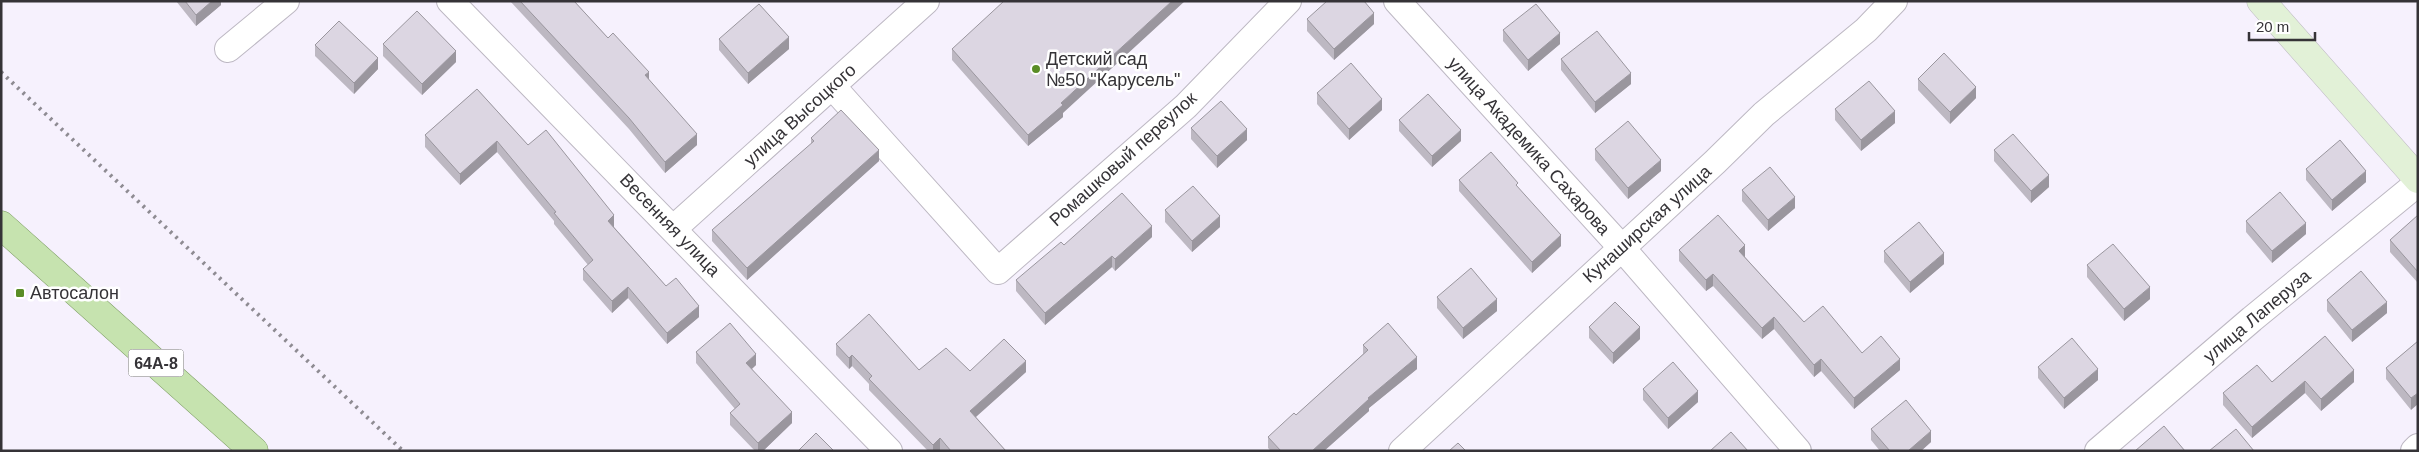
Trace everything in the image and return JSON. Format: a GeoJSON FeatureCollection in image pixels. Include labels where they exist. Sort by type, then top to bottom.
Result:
{"type":"FeatureCollection","features":[{"type":"Feature","properties":{"kind":"main road","name":"64А-8"},"geometry":{"type":"LineString","coordinates":[[1,225],[254,451]]}},
{"type":"Feature","properties":{"kind":"street"},"geometry":{"type":"LineString","coordinates":[[228,49],[286,1]]}},
{"type":"Feature","properties":{"kind":"street","name":"Весенняя улица"},"geometry":{"type":"LineString","coordinates":[[450,1],[889,451]]}},
{"type":"Feature","properties":{"kind":"street","name":"улица Высоцкого"},"geometry":{"type":"LineString","coordinates":[[673,229],[926,1]]}},
{"type":"Feature","properties":{"kind":"street","name":"Ромашковый переулок"},"geometry":{"type":"LineString","coordinates":[[832,86],[998,272],[1186,106],[1288,1]]}},
{"type":"Feature","properties":{"kind":"street","name":"улица Академика Сахарова"},"geometry":{"type":"LineString","coordinates":[[1397,1],[1621,247],[1798,451]]}},
{"type":"Feature","properties":{"kind":"street","name":"Кунаширская улица"},"geometry":{"type":"LineString","coordinates":[[1402,451],[1715,162],[1764,114],[1866,30],[1894,1]]}},
{"type":"Feature","properties":{"kind":"street"},"geometry":{"type":"LineString","coordinates":[[2261,1],[2418,179]]}},
{"type":"Feature","properties":{"kind":"street","name":"улица Лаперуза"},"geometry":{"type":"LineString","coordinates":[[2098,451],[2252,319],[2418,183]]}},
{"type":"Feature","properties":{"kind":"street"},"geometry":{"type":"LineString","coordinates":[[2414,451],[2418,448]]}},
{"type":"Feature","properties":{"kind":"building"},"geometry":{"type":"Polygon","coordinates":[[[185,1],[212,1],[196,15],[185,1]]]}},
{"type":"Feature","properties":{"kind":"building"},"geometry":{"type":"Polygon","coordinates":[[[520,1],[574,1],[608,38],[613,33],[649,72],[645,75],[697,134],[665,162],[629,118],[520,1]]]}},
{"type":"Feature","properties":{"kind":"building","name":"Детский сад №50 \"Карусель\""},"geometry":{"type":"Polygon","coordinates":[[[1004,1],[1172,1],[1061,103],[1063,105],[1028,135],[952,49],[1004,1]]]}},
{"type":"Feature","properties":{"kind":"building"},"geometry":{"type":"Polygon","coordinates":[[[1327,1],[1364,1],[1374,13],[1334,49],[1307,19],[1327,1]]]}},
{"type":"Feature","properties":{"kind":"building"},"geometry":{"type":"Polygon","coordinates":[[[759,4],[789,37],[748,73],[719,39],[759,4]]]}},
{"type":"Feature","properties":{"kind":"building"},"geometry":{"type":"Polygon","coordinates":[[[1536,4],[1560,33],[1528,60],[1503,30],[1536,4]]]}},
{"type":"Feature","properties":{"kind":"building"},"geometry":{"type":"Polygon","coordinates":[[[417,11],[456,51],[422,84],[383,44],[417,11]]]}},
{"type":"Feature","properties":{"kind":"building"},"geometry":{"type":"Polygon","coordinates":[[[339,21],[378,58],[354,83],[315,45],[339,21]]]}},
{"type":"Feature","properties":{"kind":"building"},"geometry":{"type":"Polygon","coordinates":[[[1597,31],[1631,73],[1595,102],[1561,59],[1597,31]]]}},
{"type":"Feature","properties":{"kind":"building"},"geometry":{"type":"Polygon","coordinates":[[[1944,53],[1976,87],[1950,112],[1918,79],[1944,53]]]}},
{"type":"Feature","properties":{"kind":"building"},"geometry":{"type":"Polygon","coordinates":[[[1351,63],[1382,99],[1349,129],[1317,93],[1351,63]]]}},
{"type":"Feature","properties":{"kind":"building"},"geometry":{"type":"Polygon","coordinates":[[[1869,81],[1895,111],[1861,140],[1835,109],[1869,81]]]}},
{"type":"Feature","properties":{"kind":"building"},"geometry":{"type":"Polygon","coordinates":[[[477,89],[528,145],[546,130],[614,215],[608,221],[666,286],[676,278],[699,306],[667,333],[628,287],[612,301],[583,269],[593,260],[497,141],[460,174],[425,135],[477,89]]]}},
{"type":"Feature","properties":{"kind":"building"},"geometry":{"type":"Polygon","coordinates":[[[1428,94],[1461,130],[1432,156],[1399,120],[1428,94]]]}},
{"type":"Feature","properties":{"kind":"building"},"geometry":{"type":"Polygon","coordinates":[[[1221,101],[1247,129],[1217,156],[1191,128],[1221,101]]]}},
{"type":"Feature","properties":{"kind":"building"},"geometry":{"type":"Polygon","coordinates":[[[841,110],[879,150],[747,268],[712,230],[814,141],[811,138],[841,110]]]}},
{"type":"Feature","properties":{"kind":"building"},"geometry":{"type":"Polygon","coordinates":[[[1628,121],[1661,160],[1628,188],[1595,149],[1628,121]]]}},
{"type":"Feature","properties":{"kind":"building"},"geometry":{"type":"Polygon","coordinates":[[[2013,134],[2049,175],[2031,191],[1994,150],[2013,134]]]}},
{"type":"Feature","properties":{"kind":"building"},"geometry":{"type":"Polygon","coordinates":[[[2340,140],[2366,171],[2332,200],[2306,169],[2340,140]]]}},
{"type":"Feature","properties":{"kind":"building"},"geometry":{"type":"Polygon","coordinates":[[[1491,152],[1518,183],[1516,185],[1561,235],[1532,262],[1459,180],[1491,152]]]}},
{"type":"Feature","properties":{"kind":"building"},"geometry":{"type":"Polygon","coordinates":[[[1770,167],[1795,197],[1768,220],[1742,190],[1770,167]]]}},
{"type":"Feature","properties":{"kind":"building"},"geometry":{"type":"Polygon","coordinates":[[[1193,186],[1220,216],[1192,241],[1165,210],[1193,186]]]}},
{"type":"Feature","properties":{"kind":"building"},"geometry":{"type":"Polygon","coordinates":[[[2280,192],[2306,223],[2272,251],[2246,221],[2280,192]]]}},
{"type":"Feature","properties":{"kind":"building"},"geometry":{"type":"Polygon","coordinates":[[[1122,193],[1152,226],[1115,259],[1112,256],[1045,313],[1016,280],[1061,242],[1064,245],[1122,193]]]}},
{"type":"Feature","properties":{"kind":"building"},"geometry":{"type":"Polygon","coordinates":[[[1718,215],[1745,245],[1739,251],[1804,322],[1823,306],[1862,353],[1881,336],[1900,359],[1854,398],[1821,359],[1814,365],[1774,317],[1762,328],[1713,274],[1706,280],[1679,250],[1718,215]]]}},
{"type":"Feature","properties":{"kind":"building"},"geometry":{"type":"Polygon","coordinates":[[[2418,215],[2418,272],[2390,240],[2418,215]]]}},
{"type":"Feature","properties":{"kind":"building"},"geometry":{"type":"Polygon","coordinates":[[[1919,222],[1944,253],[1910,282],[1884,251],[1919,222]]]}},
{"type":"Feature","properties":{"kind":"building"},"geometry":{"type":"Polygon","coordinates":[[[2113,244],[2150,287],[2124,309],[2087,265],[2113,244]]]}},
{"type":"Feature","properties":{"kind":"building"},"geometry":{"type":"Polygon","coordinates":[[[1471,268],[1497,299],[1463,328],[1437,297],[1471,268]]]}},
{"type":"Feature","properties":{"kind":"building"},"geometry":{"type":"Polygon","coordinates":[[[2361,271],[2387,302],[2352,330],[2327,300],[2361,271]]]}},
{"type":"Feature","properties":{"kind":"building"},"geometry":{"type":"Polygon","coordinates":[[[1615,302],[1640,327],[1613,353],[1589,327],[1615,302]]]}},
{"type":"Feature","properties":{"kind":"building"},"geometry":{"type":"Polygon","coordinates":[[[869,314],[919,370],[946,348],[970,371],[1004,339],[1026,361],[970,411],[1006,451],[951,451],[940,438],[933,445],[869,379],[872,376],[852,355],[849,358],[836,344],[869,314]]]}},
{"type":"Feature","properties":{"kind":"building"},"geometry":{"type":"Polygon","coordinates":[[[730,323],[756,354],[746,363],[792,412],[758,443],[730,413],[740,404],[696,352],[730,323]]]}},
{"type":"Feature","properties":{"kind":"building"},"geometry":{"type":"Polygon","coordinates":[[[1388,323],[1417,357],[1368,398],[1312,451],[1281,451],[1268,437],[1294,413],[1296,415],[1368,350],[1363,345],[1388,323]]]}},
{"type":"Feature","properties":{"kind":"building"},"geometry":{"type":"Polygon","coordinates":[[[2325,336],[2354,370],[2321,399],[2305,381],[2252,427],[2223,393],[2257,365],[2272,382],[2325,336]]]}},
{"type":"Feature","properties":{"kind":"building"},"geometry":{"type":"Polygon","coordinates":[[[2072,338],[2098,369],[2064,398],[2038,367],[2072,338]]]}},
{"type":"Feature","properties":{"kind":"building"},"geometry":{"type":"Polygon","coordinates":[[[2418,341],[2418,393],[2411,398],[2386,368],[2418,341]]]}},
{"type":"Feature","properties":{"kind":"building"},"geometry":{"type":"Polygon","coordinates":[[[1673,362],[1698,391],[1668,418],[1643,389],[1673,362]]]}},
{"type":"Feature","properties":{"kind":"building"},"geometry":{"type":"Polygon","coordinates":[[[1906,400],[1931,431],[1908,451],[1890,451],[1871,429],[1906,400]]]}},
{"type":"Feature","properties":{"kind":"building"},"geometry":{"type":"Polygon","coordinates":[[[2164,426],[2185,451],[2135,451],[2164,426]]]}},
{"type":"Feature","properties":{"kind":"building"},"geometry":{"type":"Polygon","coordinates":[[[2236,429],[2254,451],[2209,451],[2236,429]]]}},
{"type":"Feature","properties":{"kind":"building"},"geometry":{"type":"Polygon","coordinates":[[[1731,432],[1748,451],[1710,451],[1731,432]]]}},
{"type":"Feature","properties":{"kind":"building"},"geometry":{"type":"Polygon","coordinates":[[[816,433],[834,451],[798,451],[816,433]]]}},
{"type":"Feature","properties":{"kind":"building"},"geometry":{"type":"Polygon","coordinates":[[[1458,443],[1466,451],[1449,451],[1458,443]]]}},
{"type":"Feature","properties":{"kind":"railway"},"geometry":{"type":"LineString","coordinates":[[1,72],[403,451]]}},
{"type":"Feature","properties":{"kind":"place","name":"Детский сад №50 \"Карусель\""},"geometry":{"type":"Point","coordinates":[1036,69]}},
{"type":"Feature","properties":{"kind":"place","name":"Автосалон"},"geometry":{"type":"Point","coordinates":[20,293]}}]}
